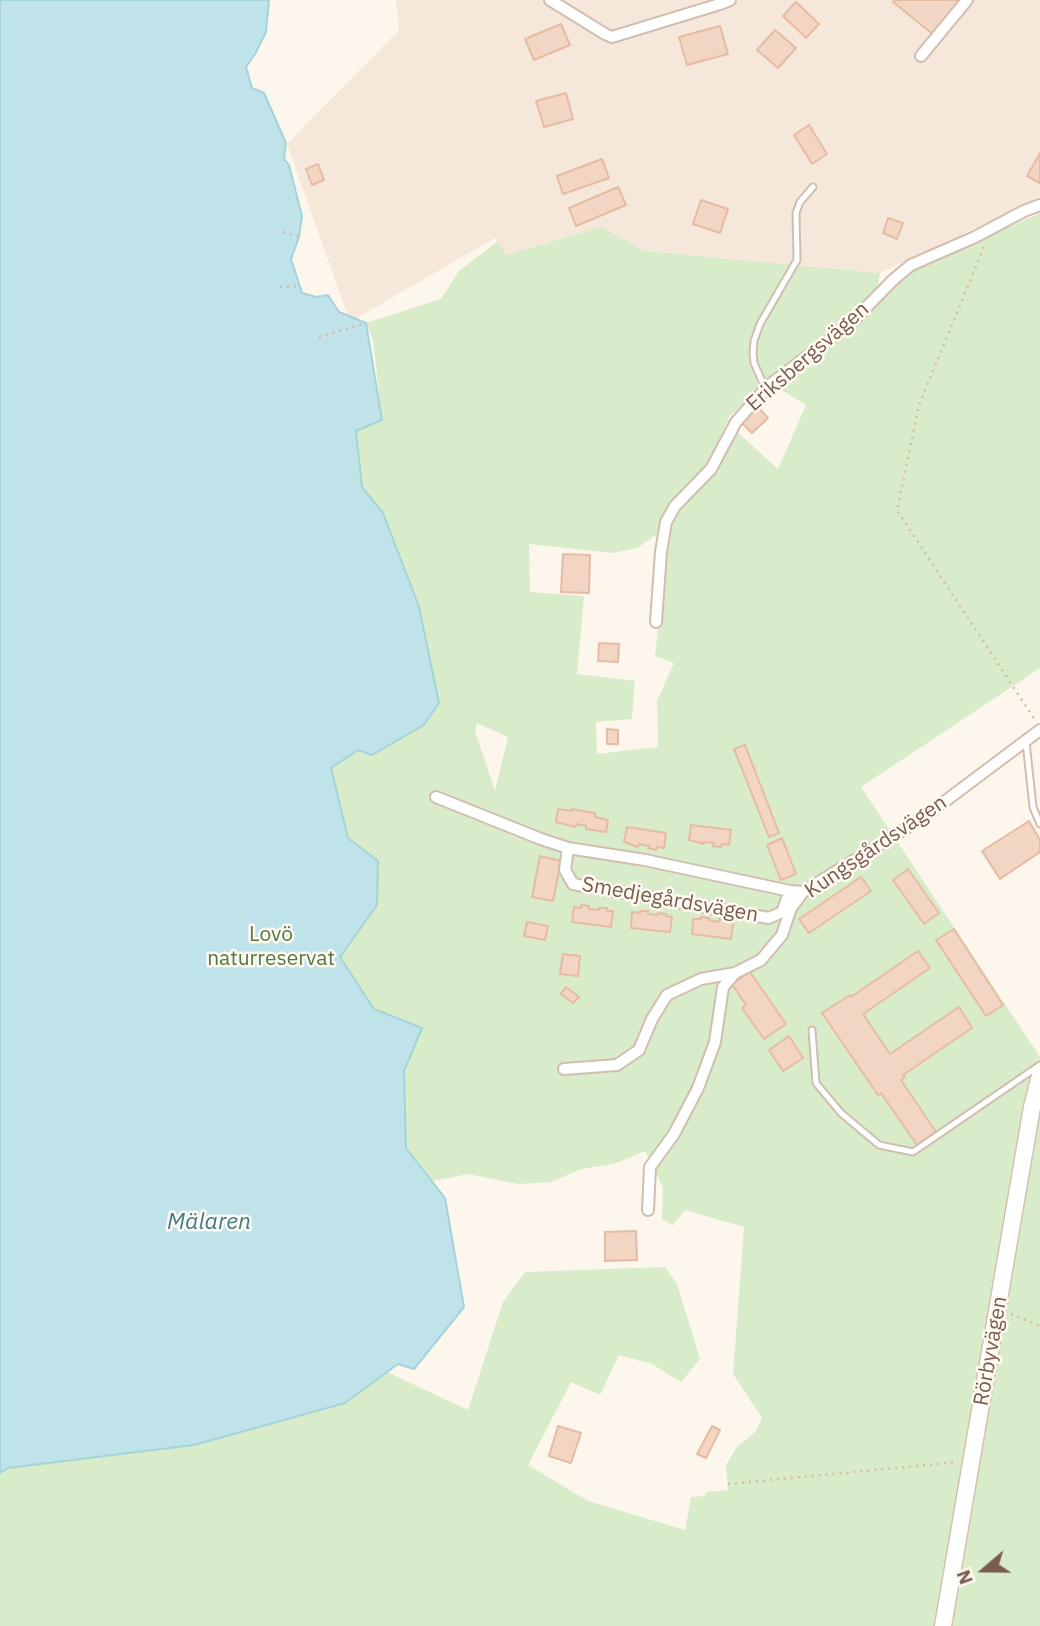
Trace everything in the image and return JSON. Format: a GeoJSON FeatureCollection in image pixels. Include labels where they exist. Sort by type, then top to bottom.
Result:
{"type":"FeatureCollection","features":[{"type":"Feature","properties":{"kind":"street"},"geometry":{"type":"LineString","coordinates":[[550,0],[612,37],[723,1]]}},
{"type":"Feature","properties":{"kind":"street"},"geometry":{"type":"LineString","coordinates":[[921,56],[967,0]]}},
{"type":"Feature","properties":{"kind":"street","name":"Eriksbergsvägen"},"geometry":{"type":"LineString","coordinates":[[656,622],[666,522],[675,506],[711,469],[736,422],[767,387],[852,322],[911,265],[1040,205]]}},
{"type":"Feature","properties":{"kind":"street","name":"Kungsgårdsvägen"},"geometry":{"type":"LineString","coordinates":[[735,973],[761,960],[782,934],[791,908],[803,892],[924,817],[1040,729]]}},
{"type":"Feature","properties":{"kind":"street","name":"Smedjegårdsvägen"},"geometry":{"type":"LineString","coordinates":[[436,797],[568,848],[645,860],[803,892]]}},
{"type":"Feature","properties":{"kind":"street","name":"Smedjegårdsvägen"},"geometry":{"type":"LineString","coordinates":[[568,848],[565,870],[573,884],[769,918],[782,912],[790,891]]}},
{"type":"Feature","properties":{"kind":"street"},"geometry":{"type":"LineString","coordinates":[[564,1069],[617,1065],[639,1050],[652,1019],[667,995],[701,979],[735,973]]}},
{"type":"Feature","properties":{"kind":"street"},"geometry":{"type":"LineString","coordinates":[[648,1210],[650,1167],[674,1135],[698,1088],[715,1042],[723,987],[735,973]]}},
{"type":"Feature","properties":{"kind":"street","name":"Rörbyvägen"},"geometry":{"type":"LineString","coordinates":[[943,1626],[1032,1107],[1040,1076]]}},
{"type":"Feature","properties":{"kind":"lane"},"geometry":{"type":"LineString","coordinates":[[767,387],[754,363],[754,341],[760,324],[797,260],[796,213],[804,196],[813,187]]}},
{"type":"Feature","properties":{"kind":"lane"},"geometry":{"type":"LineString","coordinates":[[1026,740],[1033,807],[1040,824]]}},
{"type":"Feature","properties":{"kind":"lane"},"geometry":{"type":"LineString","coordinates":[[812,1030],[816,1083],[841,1113],[880,1145],[912,1152],[1040,1065]]}},
{"type":"Feature","properties":{"kind":"path"},"geometry":{"type":"LineString","coordinates":[[992,228],[919,405],[897,510],[1040,729]]}},
{"type":"Feature","properties":{"kind":"path"},"geometry":{"type":"LineString","coordinates":[[284,232],[299,237]]}},
{"type":"Feature","properties":{"kind":"path"},"geometry":{"type":"LineString","coordinates":[[280,288],[300,286]]}},
{"type":"Feature","properties":{"kind":"path"},"geometry":{"type":"LineString","coordinates":[[319,337],[366,323]]}},
{"type":"Feature","properties":{"kind":"path"},"geometry":{"type":"LineString","coordinates":[[999,1308],[1040,1326]]}},
{"type":"Feature","properties":{"kind":"path"},"geometry":{"type":"LineString","coordinates":[[728,1484],[971,1461]]}},
{"type":"Feature","properties":{"kind":"shaded area"},"geometry":{"type":"Polygon","coordinates":[[[396,0],[1040,0],[1040,198],[880,273],[645,251],[601,227],[506,255],[495,238],[350,322],[287,144],[399,30],[396,0]]]}},
{"type":"Feature","properties":{"kind":"green space","name":"Lovö naturreservat"},"geometry":{"type":"Polygon","coordinates":[[[0,0],[193,53],[435,684],[419,607],[383,513],[362,488],[356,431],[382,420],[373,339],[366,323],[441,299],[459,271],[498,241],[506,255],[601,227],[645,251],[880,273],[877,289],[764,383],[729,417],[714,454],[701,472],[669,504],[659,533],[637,548],[613,553],[529,544],[530,592],[584,596],[577,674],[635,681],[632,719],[596,722],[597,754],[658,747],[657,701],[674,663],[655,656],[669,530],[681,505],[719,468],[734,429],[778,469],[806,405],[775,386],[864,318],[912,271],[1040,213],[1040,668],[861,787],[1040,1057],[1040,1626],[0,1626],[0,0]],[[477,723],[475,731],[495,791],[508,737],[477,723]],[[645,1151],[614,1164],[581,1169],[551,1182],[518,1184],[468,1174],[393,1189],[370,1384],[387,1372],[468,1410],[503,1302],[525,1272],[665,1267],[677,1284],[700,1359],[681,1382],[652,1364],[619,1355],[600,1395],[571,1382],[528,1465],[588,1501],[685,1530],[691,1497],[705,1496],[706,1492],[728,1490],[726,1465],[736,1448],[756,1431],[762,1418],[733,1374],[744,1227],[685,1210],[673,1225],[662,1219],[663,1188],[645,1151]]]}},
{"type":"Feature","properties":{"kind":"water","name":"Mälaren"},"geometry":{"type":"Polygon","coordinates":[[[0,0],[269,0],[266,32],[246,67],[252,88],[264,93],[286,143],[284,159],[289,165],[302,216],[299,237],[291,259],[302,293],[316,297],[328,295],[339,312],[366,323],[382,420],[356,431],[362,487],[383,513],[419,607],[439,703],[424,725],[372,755],[358,750],[331,768],[348,838],[378,861],[377,905],[340,957],[374,1009],[422,1028],[404,1071],[406,1148],[445,1198],[464,1307],[414,1369],[398,1364],[345,1403],[194,1445],[8,1468],[0,1473],[0,0]]]}},
{"type":"Feature","properties":{"kind":"building"},"geometry":{"type":"Polygon","coordinates":[[[964,0],[935,36],[893,2],[964,0]]]}},
{"type":"Feature","properties":{"kind":"building"},"geometry":{"type":"Polygon","coordinates":[[[796,2],[819,24],[806,38],[783,16],[796,2]]]}},
{"type":"Feature","properties":{"kind":"building"},"geometry":{"type":"Polygon","coordinates":[[[561,24],[570,45],[534,60],[525,39],[561,24]]]}},
{"type":"Feature","properties":{"kind":"building"},"geometry":{"type":"Polygon","coordinates":[[[720,26],[728,54],[687,65],[679,37],[720,26]]]}},
{"type":"Feature","properties":{"kind":"building"},"geometry":{"type":"Polygon","coordinates":[[[775,30],[796,48],[778,68],[757,50],[775,30]]]}},
{"type":"Feature","properties":{"kind":"building"},"geometry":{"type":"Polygon","coordinates":[[[566,93],[573,119],[544,127],[536,101],[566,93]]]}},
{"type":"Feature","properties":{"kind":"building"},"geometry":{"type":"Polygon","coordinates":[[[809,125],[827,154],[812,164],[794,135],[809,125]]]}},
{"type":"Feature","properties":{"kind":"building"},"geometry":{"type":"Polygon","coordinates":[[[1040,153],[1040,183],[1027,176],[1040,153]]]}},
{"type":"Feature","properties":{"kind":"building"},"geometry":{"type":"Polygon","coordinates":[[[602,159],[609,178],[563,194],[557,176],[602,159]]]}},
{"type":"Feature","properties":{"kind":"building"},"geometry":{"type":"Polygon","coordinates":[[[318,164],[324,180],[312,185],[306,169],[318,164]]]}},
{"type":"Feature","properties":{"kind":"building"},"geometry":{"type":"Polygon","coordinates":[[[618,187],[626,205],[576,226],[569,208],[618,187]]]}},
{"type":"Feature","properties":{"kind":"building"},"geometry":{"type":"Polygon","coordinates":[[[701,200],[728,209],[720,233],[693,224],[701,200]]]}},
{"type":"Feature","properties":{"kind":"building"},"geometry":{"type":"Polygon","coordinates":[[[888,218],[903,223],[897,239],[883,233],[888,218]]]}},
{"type":"Feature","properties":{"kind":"building"},"geometry":{"type":"Polygon","coordinates":[[[757,406],[768,418],[752,433],[741,422],[757,406]]]}},
{"type":"Feature","properties":{"kind":"building"},"geometry":{"type":"Polygon","coordinates":[[[563,554],[590,555],[589,593],[561,592],[563,554]]]}},
{"type":"Feature","properties":{"kind":"building"},"geometry":{"type":"Polygon","coordinates":[[[599,643],[619,644],[618,662],[598,661],[599,643]]]}},
{"type":"Feature","properties":{"kind":"building"},"geometry":{"type":"Polygon","coordinates":[[[607,729],[618,730],[618,744],[607,744],[607,729]]]}},
{"type":"Feature","properties":{"kind":"building"},"geometry":{"type":"Polygon","coordinates":[[[745,745],[779,833],[769,837],[734,749],[745,745]]]}},
{"type":"Feature","properties":{"kind":"building"},"geometry":{"type":"Polygon","coordinates":[[[558,809],[595,813],[595,817],[608,820],[606,832],[556,822],[558,809]]]}},
{"type":"Feature","properties":{"kind":"building"},"geometry":{"type":"Polygon","coordinates":[[[1029,821],[1040,840],[1040,852],[1000,879],[982,851],[1029,821]]]}},
{"type":"Feature","properties":{"kind":"building"},"geometry":{"type":"Polygon","coordinates":[[[691,825],[731,830],[729,845],[713,846],[714,843],[704,844],[689,840],[691,825]]]}},
{"type":"Feature","properties":{"kind":"building"},"geometry":{"type":"Polygon","coordinates":[[[627,827],[666,833],[664,848],[657,847],[656,850],[648,848],[649,846],[639,844],[638,847],[624,842],[627,827]]]}},
{"type":"Feature","properties":{"kind":"building"},"geometry":{"type":"Polygon","coordinates":[[[782,838],[796,874],[781,880],[767,845],[782,838]]]}},
{"type":"Feature","properties":{"kind":"building"},"geometry":{"type":"Polygon","coordinates":[[[540,856],[561,861],[553,901],[532,897],[540,856]]]}},
{"type":"Feature","properties":{"kind":"building"},"geometry":{"type":"Polygon","coordinates":[[[908,869],[939,913],[924,924],[893,880],[908,869]]]}},
{"type":"Feature","properties":{"kind":"building"},"geometry":{"type":"Polygon","coordinates":[[[861,877],[871,891],[809,933],[799,919],[861,877]]]}},
{"type":"Feature","properties":{"kind":"building"},"geometry":{"type":"Polygon","coordinates":[[[581,905],[589,906],[589,909],[607,908],[607,911],[613,911],[611,927],[572,922],[574,907],[581,908],[581,905]]]}},
{"type":"Feature","properties":{"kind":"building"},"geometry":{"type":"Polygon","coordinates":[[[632,912],[672,917],[670,932],[631,928],[632,912]]]}},
{"type":"Feature","properties":{"kind":"building"},"geometry":{"type":"Polygon","coordinates":[[[701,917],[733,923],[731,939],[692,934],[693,919],[701,917]]]}},
{"type":"Feature","properties":{"kind":"building"},"geometry":{"type":"Polygon","coordinates":[[[527,922],[548,926],[545,940],[524,936],[527,922]]]}},
{"type":"Feature","properties":{"kind":"building"},"geometry":{"type":"Polygon","coordinates":[[[954,929],[1003,1005],[986,1016],[936,940],[954,929]]]}},
{"type":"Feature","properties":{"kind":"building"},"geometry":{"type":"Polygon","coordinates":[[[918,951],[930,968],[863,1014],[890,1054],[959,1007],[972,1028],[903,1075],[905,1077],[901,1080],[936,1132],[917,1145],[881,1093],[878,1095],[822,1013],[850,995],[851,997],[918,951]]]}},
{"type":"Feature","properties":{"kind":"building"},"geometry":{"type":"Polygon","coordinates":[[[563,954],[580,956],[578,976],[560,974],[563,954]]]}},
{"type":"Feature","properties":{"kind":"building"},"geometry":{"type":"Polygon","coordinates":[[[750,972],[786,1024],[764,1039],[742,1008],[746,1005],[732,984],[750,972]]]}},
{"type":"Feature","properties":{"kind":"building"},"geometry":{"type":"Polygon","coordinates":[[[566,987],[579,997],[573,1003],[561,994],[566,987]]]}},
{"type":"Feature","properties":{"kind":"building"},"geometry":{"type":"Polygon","coordinates":[[[789,1036],[803,1058],[783,1071],[769,1050],[789,1036]]]}},
{"type":"Feature","properties":{"kind":"building"},"geometry":{"type":"Polygon","coordinates":[[[636,1231],[637,1260],[605,1261],[605,1232],[636,1231]]]}},
{"type":"Feature","properties":{"kind":"building"},"geometry":{"type":"Polygon","coordinates":[[[558,1426],[581,1433],[571,1463],[549,1456],[558,1426]]]}},
{"type":"Feature","properties":{"kind":"building"},"geometry":{"type":"Polygon","coordinates":[[[712,1426],[720,1430],[706,1458],[697,1454],[712,1426]]]}}]}
